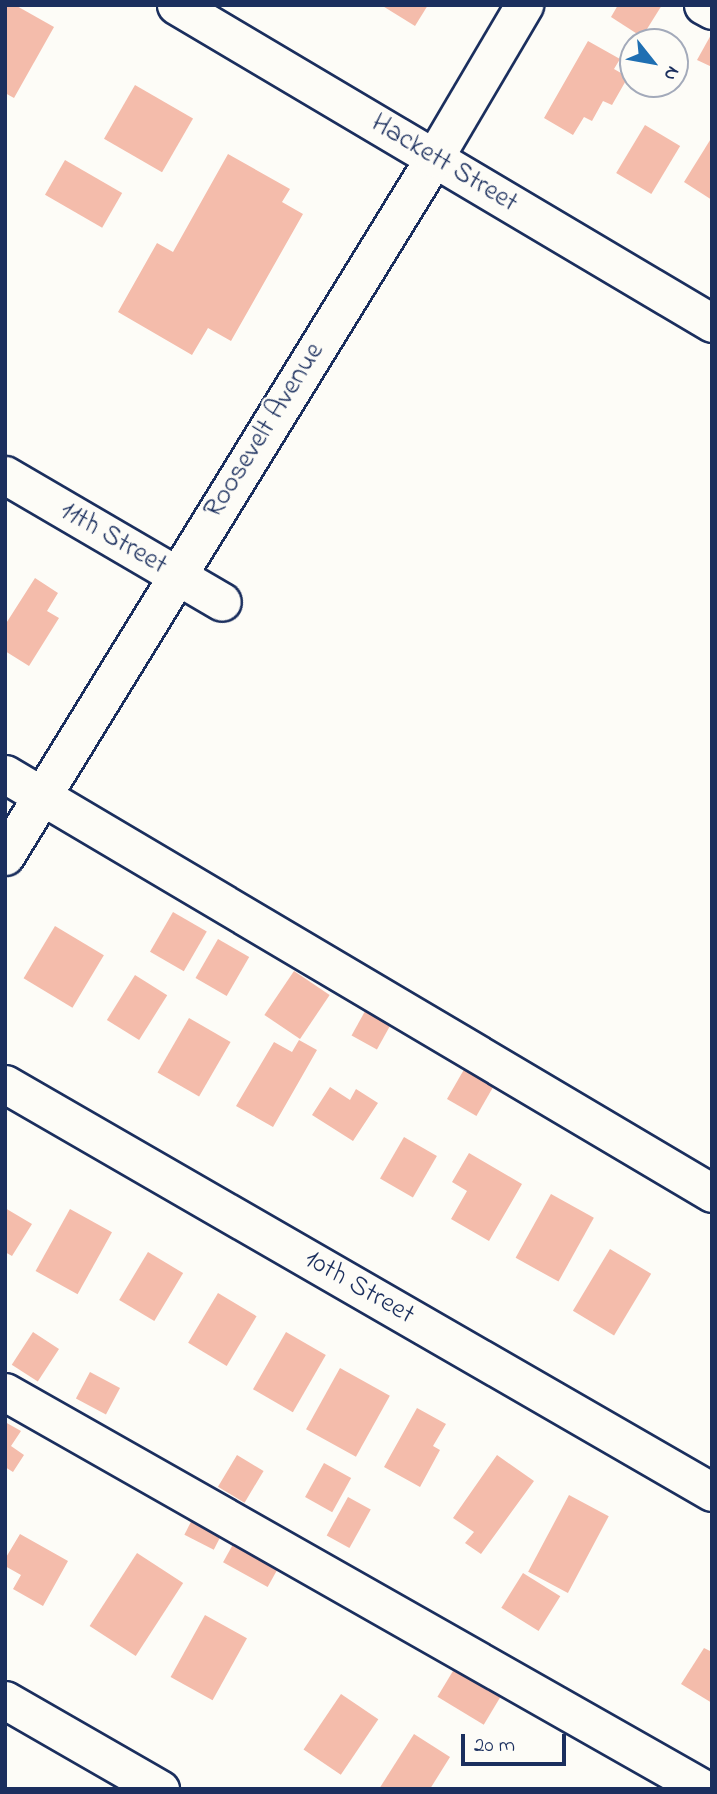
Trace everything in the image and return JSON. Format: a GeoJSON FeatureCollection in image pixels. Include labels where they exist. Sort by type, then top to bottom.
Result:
{"type":"FeatureCollection","features":[{"type":"Feature","properties":{"kind":"street","name":"Hackett Street"},"geometry":{"type":"LineString","coordinates":[[176,5],[712,323]]}},
{"type":"Feature","properties":{"kind":"street","name":"Roosevelt Avenue"},"geometry":{"type":"LineString","coordinates":[[5,856],[434,158],[524,5]]}},
{"type":"Feature","properties":{"kind":"street"},"geometry":{"type":"LineString","coordinates":[[703,5],[712,10]]}},
{"type":"Feature","properties":{"kind":"street","name":"11th Street"},"geometry":{"type":"LineString","coordinates":[[5,475],[222,602]]}},
{"type":"Feature","properties":{"kind":"street"},"geometry":{"type":"LineString","coordinates":[[5,774],[712,1193]]}},
{"type":"Feature","properties":{"kind":"street","name":"10th Street"},"geometry":{"type":"LineString","coordinates":[[5,1084],[712,1492]]}},
{"type":"Feature","properties":{"kind":"street"},"geometry":{"type":"LineString","coordinates":[[5,1392],[704,1789]]}},
{"type":"Feature","properties":{"kind":"street"},"geometry":{"type":"LineString","coordinates":[[5,1700],[160,1789]]}},
{"type":"Feature","properties":{"kind":"building"},"geometry":{"type":"Polygon","coordinates":[[[5,5],[15,5],[54,27],[14,98],[5,93],[5,5]]]}},
{"type":"Feature","properties":{"kind":"building"},"geometry":{"type":"Polygon","coordinates":[[[381,5],[428,5],[415,26],[381,5]]]}},
{"type":"Feature","properties":{"kind":"building"},"geometry":{"type":"Polygon","coordinates":[[[618,5],[662,5],[648,28],[628,28],[611,17],[618,5]]]}},
{"type":"Feature","properties":{"kind":"building"},"geometry":{"type":"Polygon","coordinates":[[[712,33],[712,67],[697,60],[712,33]]]}},
{"type":"Feature","properties":{"kind":"building"},"geometry":{"type":"Polygon","coordinates":[[[588,41],[619,58],[614,69],[619,72],[619,93],[612,105],[603,101],[592,121],[584,117],[573,135],[544,118],[588,41]]]}},
{"type":"Feature","properties":{"kind":"building"},"geometry":{"type":"Polygon","coordinates":[[[135,85],[193,118],[162,172],[104,139],[135,85]]]}},
{"type":"Feature","properties":{"kind":"building"},"geometry":{"type":"Polygon","coordinates":[[[645,125],[680,146],[651,194],[616,173],[645,125]]]}},
{"type":"Feature","properties":{"kind":"building"},"geometry":{"type":"Polygon","coordinates":[[[712,137],[712,200],[684,182],[712,137]]]}},
{"type":"Feature","properties":{"kind":"building"},"geometry":{"type":"Polygon","coordinates":[[[228,154],[290,189],[282,202],[303,214],[231,341],[208,328],[192,355],[118,312],[157,243],[173,252],[228,154]]]}},
{"type":"Feature","properties":{"kind":"building"},"geometry":{"type":"Polygon","coordinates":[[[65,160],[122,193],[102,228],[45,195],[65,160]]]}},
{"type":"Feature","properties":{"kind":"building"},"geometry":{"type":"Polygon","coordinates":[[[35,578],[58,593],[47,611],[59,618],[29,666],[5,651],[5,625],[35,578]]]}},
{"type":"Feature","properties":{"kind":"building"},"geometry":{"type":"Polygon","coordinates":[[[173,912],[207,932],[184,971],[150,952],[173,912]]]}},
{"type":"Feature","properties":{"kind":"building"},"geometry":{"type":"Polygon","coordinates":[[[55,926],[104,955],[72,1008],[24,978],[55,926]]]}},
{"type":"Feature","properties":{"kind":"building"},"geometry":{"type":"Polygon","coordinates":[[[218,939],[249,957],[227,996],[196,978],[218,939]]]}},
{"type":"Feature","properties":{"kind":"building"},"geometry":{"type":"Polygon","coordinates":[[[294,971],[330,995],[300,1039],[264,1015],[294,971]]]}},
{"type":"Feature","properties":{"kind":"building"},"geometry":{"type":"Polygon","coordinates":[[[135,975],[167,995],[139,1040],[107,1020],[135,975]]]}},
{"type":"Feature","properties":{"kind":"building"},"geometry":{"type":"Polygon","coordinates":[[[369,1004],[394,1018],[377,1050],[352,1035],[369,1004]]]}},
{"type":"Feature","properties":{"kind":"building"},"geometry":{"type":"Polygon","coordinates":[[[189,1018],[231,1042],[199,1097],[158,1073],[189,1018]]]}},
{"type":"Feature","properties":{"kind":"building"},"geometry":{"type":"Polygon","coordinates":[[[299,1040],[317,1050],[273,1127],[236,1106],[274,1042],[292,1052],[299,1040]]]}},
{"type":"Feature","properties":{"kind":"building"},"geometry":{"type":"Polygon","coordinates":[[[466,1066],[495,1083],[476,1116],[447,1099],[466,1066]]]}},
{"type":"Feature","properties":{"kind":"building"},"geometry":{"type":"Polygon","coordinates":[[[330,1087],[350,1100],[356,1089],[378,1103],[353,1141],[312,1115],[330,1087]]]}},
{"type":"Feature","properties":{"kind":"building"},"geometry":{"type":"Polygon","coordinates":[[[404,1137],[437,1156],[413,1198],[380,1179],[404,1137]]]}},
{"type":"Feature","properties":{"kind":"building"},"geometry":{"type":"Polygon","coordinates":[[[469,1153],[522,1184],[489,1241],[451,1219],[467,1191],[452,1182],[469,1153]]]}},
{"type":"Feature","properties":{"kind":"building"},"geometry":{"type":"Polygon","coordinates":[[[551,1194],[594,1218],[558,1282],[516,1258],[551,1194]]]}},
{"type":"Feature","properties":{"kind":"building"},"geometry":{"type":"Polygon","coordinates":[[[5,1208],[32,1224],[12,1256],[5,1252],[5,1208]]]}},
{"type":"Feature","properties":{"kind":"building"},"geometry":{"type":"Polygon","coordinates":[[[70,1209],[112,1232],[78,1294],[36,1271],[70,1209]]]}},
{"type":"Feature","properties":{"kind":"building"},"geometry":{"type":"Polygon","coordinates":[[[610,1249],[651,1274],[614,1335],[573,1311],[610,1249]]]}},
{"type":"Feature","properties":{"kind":"building"},"geometry":{"type":"Polygon","coordinates":[[[148,1252],[183,1273],[154,1321],[119,1300],[148,1252]]]}},
{"type":"Feature","properties":{"kind":"building"},"geometry":{"type":"Polygon","coordinates":[[[218,1293],[257,1316],[227,1366],[188,1343],[218,1293]]]}},
{"type":"Feature","properties":{"kind":"building"},"geometry":{"type":"Polygon","coordinates":[[[33,1332],[59,1349],[38,1382],[12,1365],[33,1332]]]}},
{"type":"Feature","properties":{"kind":"building"},"geometry":{"type":"Polygon","coordinates":[[[286,1332],[326,1355],[293,1412],[253,1389],[286,1332]]]}},
{"type":"Feature","properties":{"kind":"building"},"geometry":{"type":"Polygon","coordinates":[[[340,1368],[390,1396],[356,1457],[306,1429],[340,1368]]]}},
{"type":"Feature","properties":{"kind":"building"},"geometry":{"type":"Polygon","coordinates":[[[90,1372],[120,1388],[106,1414],[76,1398],[90,1372]]]}},
{"type":"Feature","properties":{"kind":"building"},"geometry":{"type":"Polygon","coordinates":[[[417,1408],[446,1424],[433,1446],[440,1450],[420,1487],[384,1467],[417,1408]]]}},
{"type":"Feature","properties":{"kind":"building"},"geometry":{"type":"Polygon","coordinates":[[[5,1422],[21,1431],[11,1446],[24,1455],[13,1472],[5,1467],[5,1422]]]}},
{"type":"Feature","properties":{"kind":"building"},"geometry":{"type":"Polygon","coordinates":[[[237,1455],[264,1471],[245,1503],[218,1487],[237,1455]]]}},
{"type":"Feature","properties":{"kind":"building"},"geometry":{"type":"Polygon","coordinates":[[[497,1455],[534,1481],[481,1554],[465,1543],[474,1532],[453,1518],[497,1455]]]}},
{"type":"Feature","properties":{"kind":"building"},"geometry":{"type":"Polygon","coordinates":[[[324,1463],[351,1478],[332,1512],[305,1497],[324,1463]]]}},
{"type":"Feature","properties":{"kind":"building"},"geometry":{"type":"Polygon","coordinates":[[[569,1495],[609,1516],[568,1593],[528,1572],[569,1495]]]}},
{"type":"Feature","properties":{"kind":"building"},"geometry":{"type":"Polygon","coordinates":[[[348,1497],[371,1510],[349,1548],[327,1535],[348,1497]]]}},
{"type":"Feature","properties":{"kind":"building"},"geometry":{"type":"Polygon","coordinates":[[[198,1508],[227,1523],[214,1550],[184,1535],[198,1508]]]}},
{"type":"Feature","properties":{"kind":"building"},"geometry":{"type":"Polygon","coordinates":[[[241,1530],[286,1555],[268,1587],[223,1562],[241,1530]]]}},
{"type":"Feature","properties":{"kind":"building"},"geometry":{"type":"Polygon","coordinates":[[[20,1534],[68,1561],[43,1606],[13,1589],[21,1575],[5,1566],[5,1559],[20,1534]]]}},
{"type":"Feature","properties":{"kind":"building"},"geometry":{"type":"Polygon","coordinates":[[[137,1553],[183,1583],[136,1656],[90,1626],[137,1553]]]}},
{"type":"Feature","properties":{"kind":"building"},"geometry":{"type":"Polygon","coordinates":[[[523,1573],[560,1596],[539,1631],[501,1608],[523,1573]]]}},
{"type":"Feature","properties":{"kind":"building"},"geometry":{"type":"Polygon","coordinates":[[[205,1615],[247,1638],[213,1700],[171,1677],[205,1615]]]}},
{"type":"Feature","properties":{"kind":"building"},"geometry":{"type":"Polygon","coordinates":[[[704,1648],[712,1652],[712,1703],[681,1684],[704,1648]]]}},
{"type":"Feature","properties":{"kind":"building"},"geometry":{"type":"Polygon","coordinates":[[[456,1666],[502,1694],[484,1725],[437,1697],[456,1666]]]}},
{"type":"Feature","properties":{"kind":"building"},"geometry":{"type":"Polygon","coordinates":[[[341,1694],[378,1719],[341,1775],[304,1750],[341,1694]]]}},
{"type":"Feature","properties":{"kind":"building"},"geometry":{"type":"Polygon","coordinates":[[[414,1734],[450,1757],[430,1789],[379,1789],[414,1734]]]}}]}
